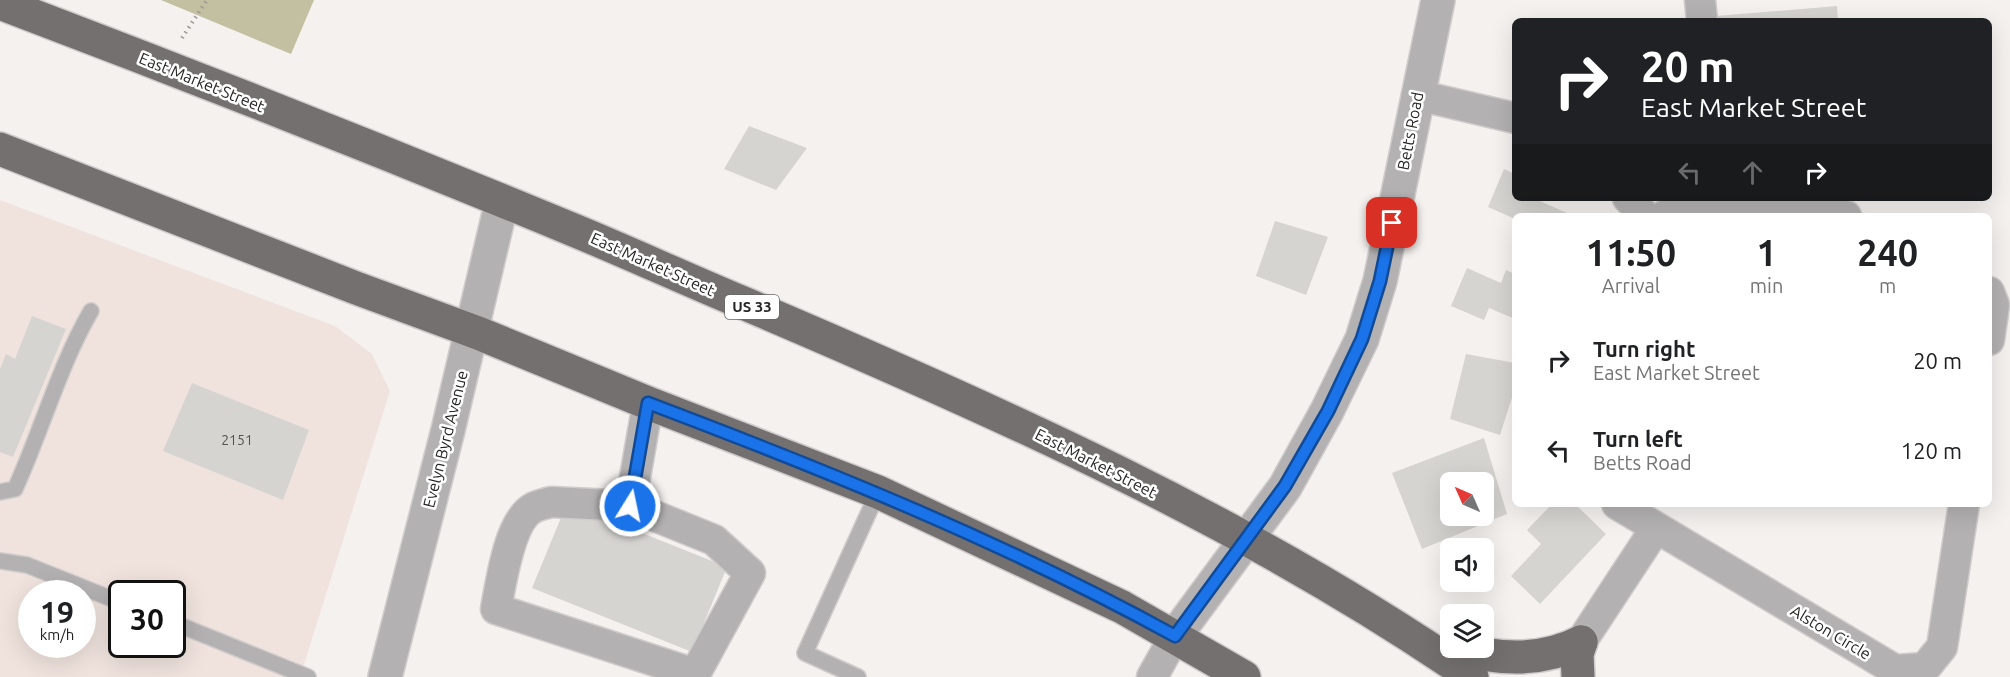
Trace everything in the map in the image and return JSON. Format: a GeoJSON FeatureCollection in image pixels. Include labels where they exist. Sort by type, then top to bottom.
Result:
{"type":"FeatureCollection","features":[{"type":"Feature","properties":{"kind":"highway","name":"East Market Street"},"geometry":{"type":"LineString","coordinates":[[0,3],[502,201],[843,345],[1015,424],[1246,540],[1391,625],[1472,677]]}},
{"type":"Feature","properties":{"kind":"highway"},"geometry":{"type":"LineString","coordinates":[[0,149],[471,330],[648,403],[878,492],[1070,581],[1175,636],[1244,677]]}},
{"type":"Feature","properties":{"kind":"highway"},"geometry":{"type":"LineString","coordinates":[[1391,625],[1440,643]]}},
{"type":"Feature","properties":{"kind":"highway"},"geometry":{"type":"LineString","coordinates":[[1494,656],[1528,657],[1553,654],[1581,642]]}},
{"type":"Feature","properties":{"kind":"highway"},"geometry":{"type":"LineString","coordinates":[[1578,677],[1577,654],[1581,642]]}},
{"type":"Feature","properties":{"kind":"street","name":"Betts Road"},"geometry":{"type":"LineString","coordinates":[[1175,636],[1285,486],[1328,411],[1362,339],[1380,281],[1438,0]]}},
{"type":"Feature","properties":{"kind":"street"},"geometry":{"type":"LineString","coordinates":[[1700,0],[1702,18]]}},
{"type":"Feature","properties":{"kind":"street"},"geometry":{"type":"LineString","coordinates":[[1417,95],[1512,117]]}},
{"type":"Feature","properties":{"kind":"street","name":"Evelyn Byrd Avenue"},"geometry":{"type":"LineString","coordinates":[[385,677],[502,201]]}},
{"type":"Feature","properties":{"kind":"street"},"geometry":{"type":"LineString","coordinates":[[1631,201],[1642,213]]}},
{"type":"Feature","properties":{"kind":"street"},"geometry":{"type":"LineString","coordinates":[[1671,213],[1688,205],[1709,201]]}},
{"type":"Feature","properties":{"kind":"street"},"geometry":{"type":"LineString","coordinates":[[1744,201],[1826,213]]}},
{"type":"Feature","properties":{"kind":"street"},"geometry":{"type":"LineString","coordinates":[[1992,300],[1994,305],[1992,319]]}},
{"type":"Feature","properties":{"kind":"street"},"geometry":{"type":"LineString","coordinates":[[630,506],[648,403]]}},
{"type":"Feature","properties":{"kind":"street"},"geometry":{"type":"LineString","coordinates":[[551,502],[630,506],[714,540],[750,573],[695,674],[496,609],[513,536],[523,517],[532,508],[551,502]]}},
{"type":"Feature","properties":{"kind":"street","name":"Alston Circle"},"geometry":{"type":"LineString","coordinates":[[1622,507],[1895,670],[1925,668],[1942,647],[1964,507]]}},
{"type":"Feature","properties":{"kind":"street"},"geometry":{"type":"LineString","coordinates":[[1581,642],[1656,528]]}},
{"type":"Feature","properties":{"kind":"street"},"geometry":{"type":"LineString","coordinates":[[1152,677],[1175,636]]}},
{"type":"Feature","properties":{"kind":"lane"},"geometry":{"type":"LineString","coordinates":[[0,492],[15,489],[37,441],[79,331],[91,311]]}},
{"type":"Feature","properties":{"kind":"lane"},"geometry":{"type":"LineString","coordinates":[[858,677],[806,653],[878,492]]}},
{"type":"Feature","properties":{"kind":"lane"},"geometry":{"type":"LineString","coordinates":[[0,561],[27,565],[108,597]]}},
{"type":"Feature","properties":{"kind":"lane"},"geometry":{"type":"LineString","coordinates":[[186,628],[308,677]]}},
{"type":"Feature","properties":{"kind":"path"},"geometry":{"type":"LineString","coordinates":[[164,66],[207,0]]}},
{"type":"Feature","properties":{"kind":"shaded area"},"geometry":{"type":"Polygon","coordinates":[[[161,0],[314,0],[291,54],[161,0]]]}},
{"type":"Feature","properties":{"kind":"shaded area"},"geometry":{"type":"Polygon","coordinates":[[[0,200],[335,326],[372,354],[390,391],[300,677],[0,677],[0,200]]]}},
{"type":"Feature","properties":{"kind":"building"},"geometry":{"type":"Polygon","coordinates":[[[1837,6],[1838,18],[1716,18],[1716,16],[1837,6]]]}},
{"type":"Feature","properties":{"kind":"building"},"geometry":{"type":"Polygon","coordinates":[[[749,126],[807,148],[776,190],[724,169],[749,126]]]}},
{"type":"Feature","properties":{"kind":"building"},"geometry":{"type":"Polygon","coordinates":[[[1504,169],[1512,173],[1512,201],[1540,201],[1567,213],[1512,213],[1512,218],[1488,207],[1504,169]]]}},
{"type":"Feature","properties":{"kind":"building"},"geometry":{"type":"Polygon","coordinates":[[[1275,221],[1328,237],[1306,295],[1256,276],[1275,221]]]}},
{"type":"Feature","properties":{"kind":"building"},"geometry":{"type":"Polygon","coordinates":[[[1467,268],[1501,283],[1506,270],[1512,273],[1512,318],[1489,308],[1484,320],[1451,306],[1467,268]]]}},
{"type":"Feature","properties":{"kind":"building"},"geometry":{"type":"Polygon","coordinates":[[[32,316],[66,329],[13,457],[0,452],[0,369],[6,354],[15,359],[32,316]]]}},
{"type":"Feature","properties":{"kind":"building"},"geometry":{"type":"Polygon","coordinates":[[[1466,354],[1512,362],[1512,397],[1500,435],[1450,419],[1466,354]]]}},
{"type":"Feature","properties":{"kind":"building"},"geometry":{"type":"Polygon","coordinates":[[[192,383],[309,430],[283,500],[163,451],[192,383]]]}},
{"type":"Feature","properties":{"kind":"building"},"geometry":{"type":"Polygon","coordinates":[[[1484,438],[1507,514],[1494,519],[1494,472],[1440,472],[1440,526],[1478,526],[1449,538],[1440,538],[1440,542],[1422,549],[1392,473],[1484,438]]]}},
{"type":"Feature","properties":{"kind":"building"},"geometry":{"type":"Polygon","coordinates":[[[567,503],[727,567],[692,652],[532,588],[567,503]]]}},
{"type":"Feature","properties":{"kind":"building"},"geometry":{"type":"Polygon","coordinates":[[[1549,507],[1578,507],[1606,534],[1540,604],[1511,576],[1541,544],[1527,530],[1549,507]]]}},
{"type":"Feature","properties":{"kind":"route"},"geometry":{"type":"LineString","coordinates":[[630,506],[648,403],[878,492],[1034,564],[1175,636],[1285,486],[1328,411],[1362,339],[1380,281],[1392,223]]}}]}
